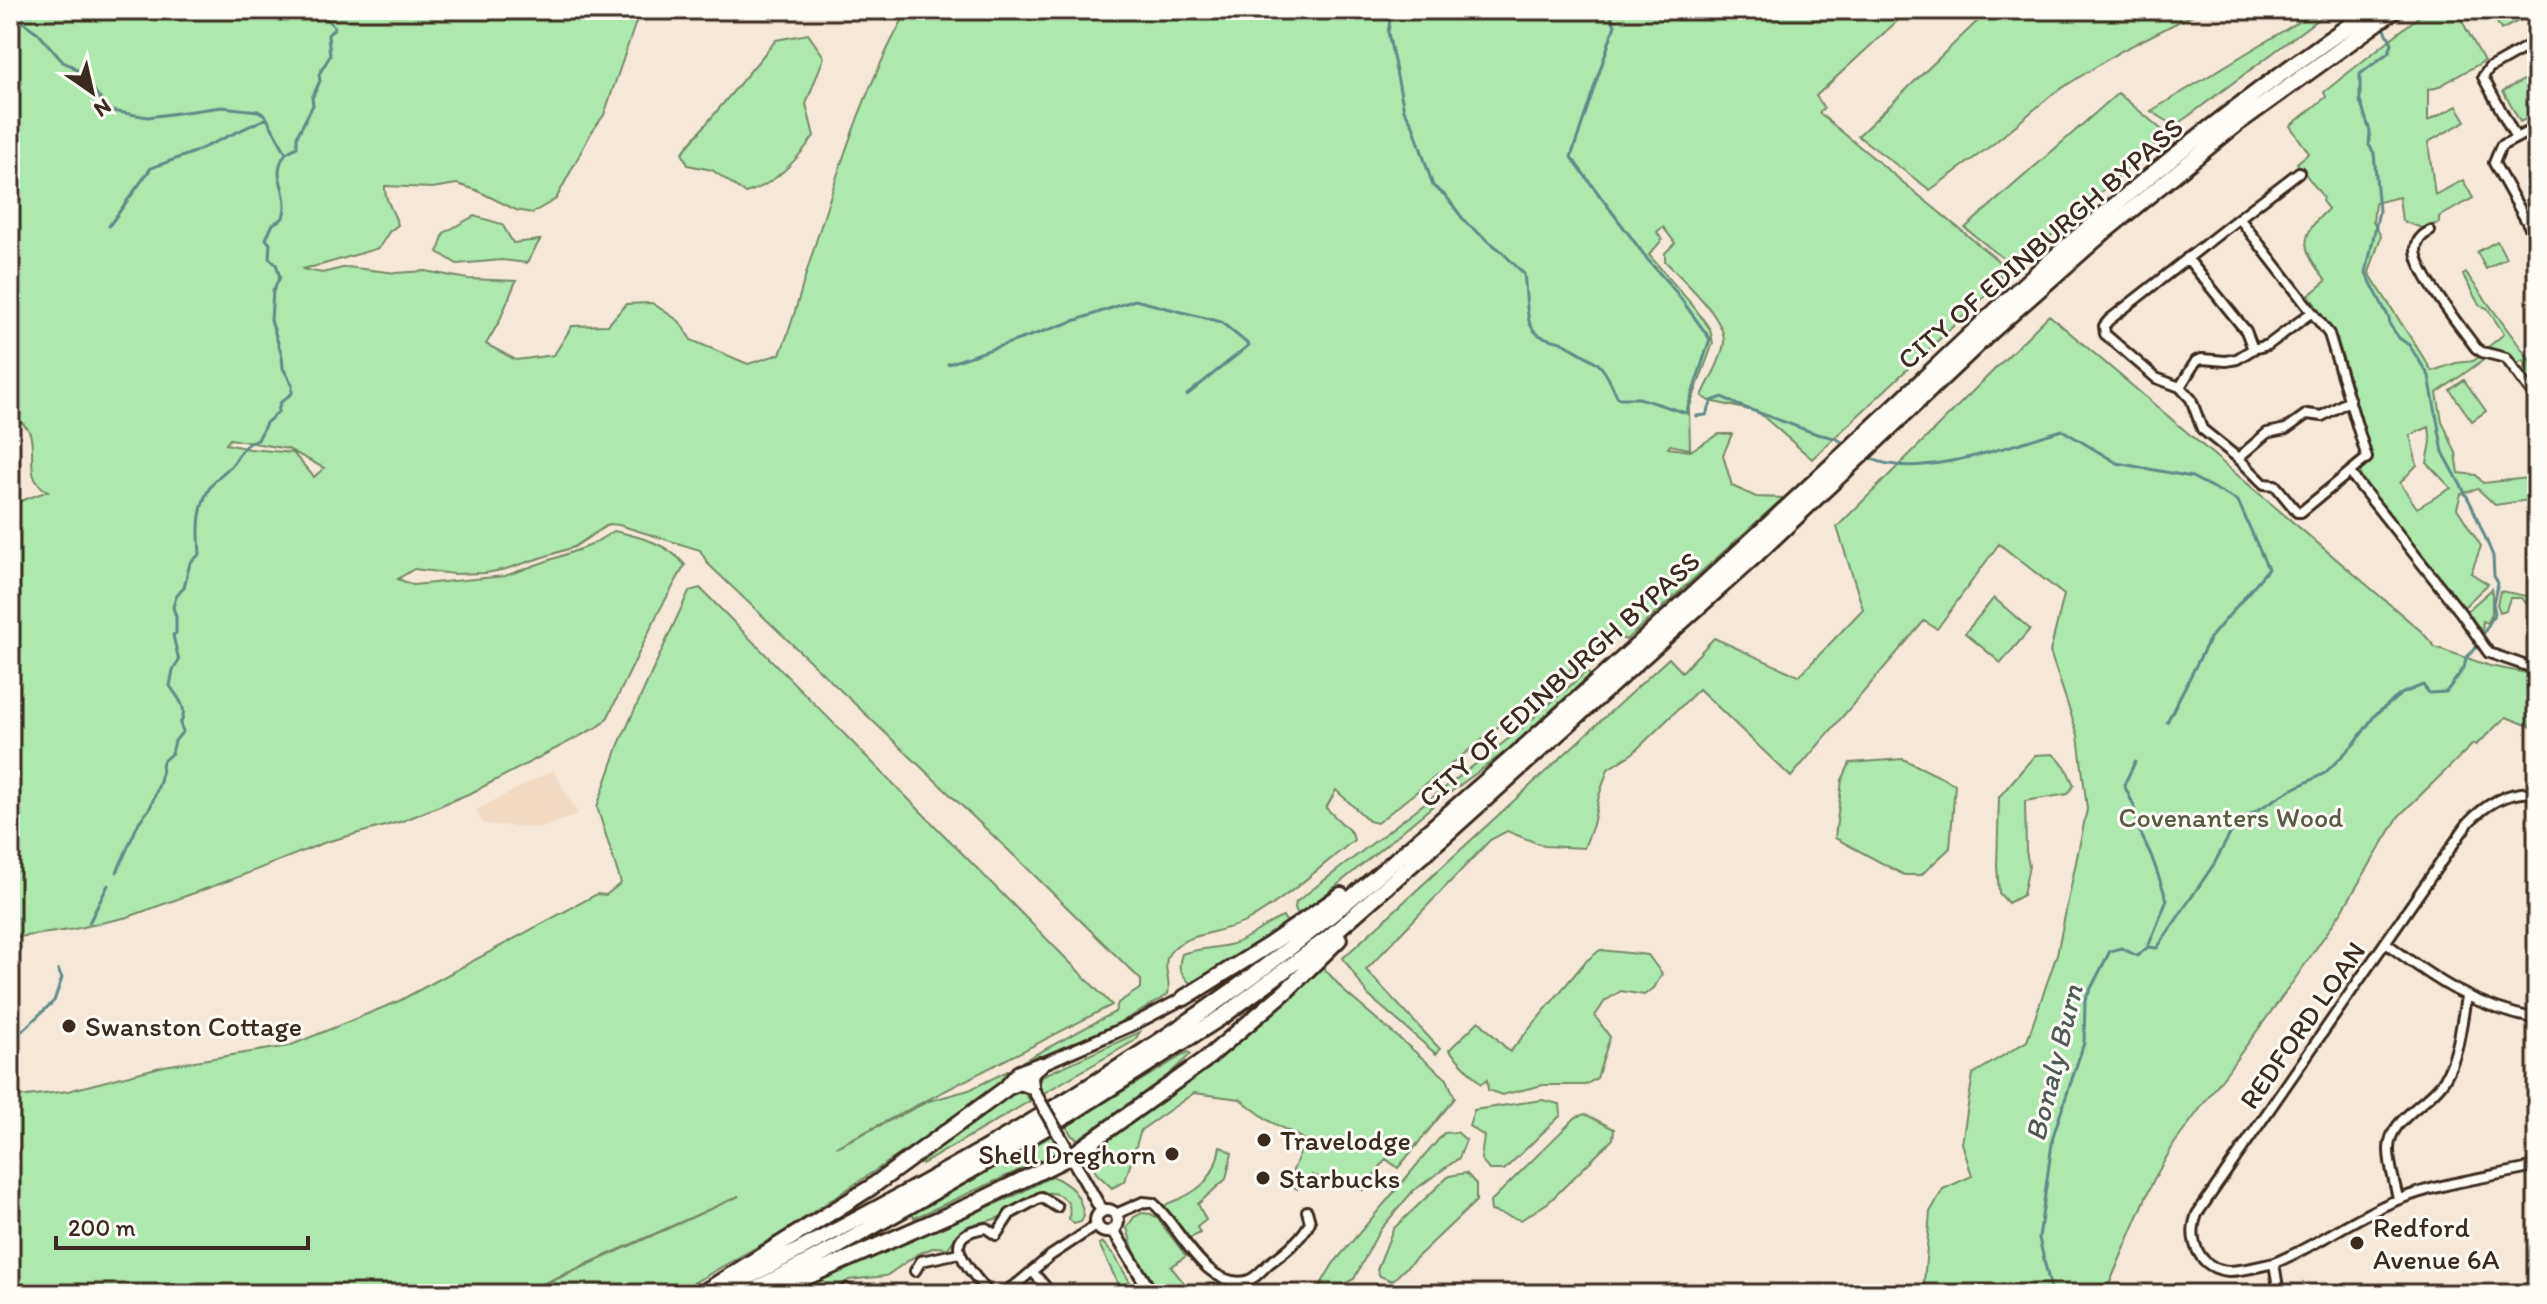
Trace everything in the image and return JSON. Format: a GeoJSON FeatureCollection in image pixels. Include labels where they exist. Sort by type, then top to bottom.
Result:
{"type":"FeatureCollection","features":[{"type":"Feature","properties":{"kind":"highway","name":"CITY OF EDINBURGH BYPASS"},"geometry":{"type":"LineString","coordinates":[[746,1294],[1068,1115],[1223,1016],[1328,938],[1757,554],[2044,284],[2199,153],[2362,25],[2372,10]]}},
{"type":"Feature","properties":{"kind":"highway","name":"CITY OF EDINBURGH BYPASS"},"geometry":{"type":"LineString","coordinates":[[715,1294],[1047,1114],[1231,994],[1312,930],[1461,802],[1741,551],[2078,237],[2190,144],[2362,25],[2394,10]]}},
{"type":"Feature","properties":{"kind":"highway"},"geometry":{"type":"LineString","coordinates":[[1184,998],[1308,918],[1461,802]]}},
{"type":"Feature","properties":{"kind":"highway"},"geometry":{"type":"LineString","coordinates":[[768,1294],[971,1205],[1069,1152],[1205,1060],[1263,1011],[1451,830]]}},
{"type":"Feature","properties":{"kind":"highway"},"geometry":{"type":"LineString","coordinates":[[1008,1087],[1019,1073],[1040,1065]]}},
{"type":"Feature","properties":{"kind":"highway"},"geometry":{"type":"LineString","coordinates":[[701,1294],[870,1188],[1008,1087],[1020,1082],[1032,1089]]}},
{"type":"Feature","properties":{"kind":"main road"},"geometry":{"type":"LineString","coordinates":[[2530,1294],[2537,1292]]}},
{"type":"Feature","properties":{"kind":"street"},"geometry":{"type":"LineString","coordinates":[[2516,138],[2483,77],[2489,68],[2537,41]]}},
{"type":"Feature","properties":{"kind":"street"},"geometry":{"type":"LineString","coordinates":[[2537,127],[2501,146],[2494,163],[2537,240]]}},
{"type":"Feature","properties":{"kind":"street"},"geometry":{"type":"LineString","coordinates":[[2239,218],[2329,334],[2367,458],[2301,512],[2297,512],[2275,485],[2264,484],[2202,429],[2191,399],[2180,387],[2156,378],[2110,340],[2104,326],[2187,258],[2239,218],[2299,172]]}},
{"type":"Feature","properties":{"kind":"street"},"geometry":{"type":"LineString","coordinates":[[2430,231],[2420,238],[2416,251],[2420,265],[2438,295],[2476,348],[2506,358],[2537,400]]}},
{"type":"Feature","properties":{"kind":"street"},"geometry":{"type":"LineString","coordinates":[[2187,258],[2246,331],[2253,349]]}},
{"type":"Feature","properties":{"kind":"street"},"geometry":{"type":"LineString","coordinates":[[2180,387],[2196,361],[2237,359],[2253,349],[2268,345],[2312,312]]}},
{"type":"Feature","properties":{"kind":"street"},"geometry":{"type":"LineString","coordinates":[[2238,458],[2267,433],[2286,429],[2307,414],[2322,416],[2350,400]]}},
{"type":"Feature","properties":{"kind":"street"},"geometry":{"type":"LineString","coordinates":[[2350,473],[2486,649],[2527,666],[2537,666]]}},
{"type":"Feature","properties":{"kind":"street","name":"REDFORD LOAN"},"geometry":{"type":"LineString","coordinates":[[2274,1263],[2240,1270],[2215,1268],[2203,1259],[2195,1247],[2192,1232],[2202,1206],[2477,814],[2506,795],[2537,793]]}},
{"type":"Feature","properties":{"kind":"street"},"geometry":{"type":"LineString","coordinates":[[2386,943],[2466,997],[2496,1009],[2537,1019]]}},
{"type":"Feature","properties":{"kind":"street"},"geometry":{"type":"LineString","coordinates":[[2398,1199],[2388,1151],[2391,1136],[2399,1124],[2443,1081],[2457,1050],[2466,997]]}},
{"type":"Feature","properties":{"kind":"street"},"geometry":{"type":"LineString","coordinates":[[1102,1211],[1032,1089],[1032,1076],[1040,1065],[1125,1029],[1184,998]]}},
{"type":"Feature","properties":{"kind":"street"},"geometry":{"type":"LineString","coordinates":[[2279,1294],[2274,1263],[2343,1225],[2398,1199],[2525,1169],[2537,1162]]}},
{"type":"Feature","properties":{"kind":"street"},"geometry":{"type":"LineString","coordinates":[[989,1294],[967,1268],[959,1253],[962,1241],[969,1233],[986,1228],[996,1235],[1010,1214],[1041,1197],[1057,1207]]}},
{"type":"Feature","properties":{"kind":"street"},"geometry":{"type":"LineString","coordinates":[[1116,1214],[1143,1202],[1153,1203],[1202,1264],[1214,1273],[1239,1281],[1253,1278],[1304,1233],[1310,1222],[1307,1211]]}},
{"type":"Feature","properties":{"kind":"street"},"geometry":{"type":"LineString","coordinates":[[1110,1210],[1116,1214],[1118,1221],[1113,1230],[1105,1232],[1097,1225],[1096,1218],[1102,1211],[1110,1210]]}},
{"type":"Feature","properties":{"kind":"street"},"geometry":{"type":"LineString","coordinates":[[1001,1294],[1097,1225]]}},
{"type":"Feature","properties":{"kind":"street"},"geometry":{"type":"LineString","coordinates":[[1113,1230],[1152,1294]]}},
{"type":"Feature","properties":{"kind":"street"},"geometry":{"type":"LineString","coordinates":[[1304,1233],[1312,1240]]}},
{"type":"Feature","properties":{"kind":"street"},"geometry":{"type":"LineString","coordinates":[[915,1271],[921,1261],[959,1253]]}},
{"type":"Feature","properties":{"kind":"street"},"geometry":{"type":"LineString","coordinates":[[1032,1271],[1052,1294]]}},
{"type":"Feature","properties":{"kind":"shaded area"},"geometry":{"type":"Polygon","coordinates":[[[553,770],[578,814],[542,828],[483,824],[476,810],[553,770]]]}},
{"type":"Feature","properties":{"kind":"green space"},"geometry":{"type":"Polygon","coordinates":[[[10,10],[640,10],[604,115],[556,199],[532,213],[516,210],[457,184],[432,188],[385,186],[398,225],[389,232],[379,248],[302,269],[322,273],[347,267],[396,273],[425,271],[468,279],[516,281],[486,344],[516,360],[554,355],[572,326],[608,325],[626,304],[652,303],[679,321],[691,340],[748,364],[780,354],[852,132],[892,39],[908,10],[1909,10],[1816,96],[1824,108],[1819,113],[2002,264],[1999,283],[1812,459],[1758,412],[1710,401],[1702,396],[1721,356],[1724,342],[1722,332],[1710,310],[1665,261],[1665,253],[1675,243],[1663,227],[1657,232],[1662,240],[1649,255],[1710,329],[1713,343],[1689,409],[1690,449],[1670,445],[1668,448],[1690,451],[1719,434],[1732,434],[1723,455],[1732,486],[1756,497],[1783,498],[1626,640],[1614,635],[1377,823],[1369,821],[1336,790],[1326,808],[1352,833],[1354,840],[1290,892],[1249,920],[1189,939],[1174,948],[1166,964],[1168,994],[1117,1024],[1025,1063],[1023,1061],[1115,1012],[1118,1003],[1141,988],[1141,980],[708,564],[700,550],[619,525],[609,524],[574,547],[506,569],[454,574],[414,569],[398,579],[413,585],[505,576],[589,546],[614,531],[644,539],[670,551],[685,565],[608,717],[601,725],[473,792],[403,821],[326,842],[128,917],[70,930],[10,938],[10,505],[48,491],[35,480],[29,431],[10,412],[10,10]],[[230,439],[226,444],[293,453],[314,477],[324,468],[288,449],[230,439]]]}},
{"type":"Feature","properties":{"kind":"green space"},"geometry":{"type":"Polygon","coordinates":[[[1989,10],[2202,10],[2121,51],[2054,93],[1992,145],[1930,190],[1858,136],[1989,10]]]}},
{"type":"Feature","properties":{"kind":"green space"},"geometry":{"type":"Polygon","coordinates":[[[2318,10],[2329,11],[2175,126],[2151,111],[2318,10]]]}},
{"type":"Feature","properties":{"kind":"green space"},"geometry":{"type":"Polygon","coordinates":[[[2427,10],[2479,10],[2462,21],[2484,61],[2436,88],[2428,89],[2428,121],[2457,106],[2466,121],[2428,142],[2435,195],[2463,180],[2473,198],[2439,217],[2439,223],[2422,228],[2402,221],[2399,197],[2375,203],[2373,222],[2381,236],[2369,273],[2432,371],[2479,357],[2486,358],[2437,393],[2442,421],[2456,453],[2459,473],[2476,475],[2483,483],[2537,477],[2537,499],[2495,505],[2478,489],[2461,494],[2457,508],[2481,546],[2471,573],[2488,584],[2464,607],[2360,477],[2361,469],[2370,462],[2372,455],[2337,338],[2309,295],[2326,281],[2308,252],[2307,236],[2328,209],[2322,201],[2323,197],[2297,163],[2309,153],[2290,126],[2326,97],[2324,92],[2427,10]],[[2429,427],[2410,435],[2417,465],[2400,483],[2417,508],[2451,488],[2427,463],[2431,442],[2429,427]]]}},
{"type":"Feature","properties":{"kind":"green space"},"geometry":{"type":"Polygon","coordinates":[[[2506,10],[2517,10],[2522,19],[2501,30],[2494,17],[2506,10]]]}},
{"type":"Feature","properties":{"kind":"green space"},"geometry":{"type":"Polygon","coordinates":[[[808,34],[824,57],[806,104],[814,136],[792,163],[766,185],[745,193],[712,170],[688,165],[682,153],[776,40],[808,34]]]}},
{"type":"Feature","properties":{"kind":"green space"},"geometry":{"type":"Polygon","coordinates":[[[2531,76],[2537,86],[2537,113],[2520,122],[2503,91],[2531,76]]]}},
{"type":"Feature","properties":{"kind":"green space"},"geometry":{"type":"Polygon","coordinates":[[[2118,93],[2167,134],[2027,257],[2013,254],[2004,259],[1965,228],[2118,93]]]}},
{"type":"Feature","properties":{"kind":"green space"},"geometry":{"type":"Polygon","coordinates":[[[474,216],[502,224],[513,243],[540,240],[527,263],[502,260],[457,264],[438,252],[444,233],[474,216]]]}},
{"type":"Feature","properties":{"kind":"green space"},"geometry":{"type":"Polygon","coordinates":[[[2497,241],[2506,258],[2486,269],[2477,252],[2497,241]]]}},
{"type":"Feature","properties":{"kind":"green space"},"geometry":{"type":"Polygon","coordinates":[[[2466,273],[2537,370],[2537,393],[2521,371],[2527,366],[2523,360],[2516,364],[2507,353],[2488,347],[2504,334],[2487,308],[2479,305],[2463,275],[2466,273]]]}},
{"type":"Feature","properties":{"kind":"green space","name":"Covenanters Wood"},"geometry":{"type":"Polygon","coordinates":[[[2049,315],[2421,631],[2435,647],[2490,666],[2537,675],[2537,729],[2506,717],[2476,745],[2473,744],[2399,816],[2342,911],[2174,1144],[2153,1181],[2105,1294],[1923,1294],[1930,1212],[1943,1189],[1972,1176],[1962,1143],[1973,1074],[2027,1041],[2057,954],[2087,809],[2078,735],[2050,652],[2064,595],[1999,544],[1937,629],[1924,621],[1791,777],[1699,689],[1633,753],[1608,769],[1584,848],[1544,846],[1507,831],[1490,840],[1366,970],[1440,1049],[1436,1054],[1368,995],[1343,958],[1669,658],[1682,672],[1714,638],[1799,676],[1863,609],[1837,527],[2049,315]]]}},
{"type":"Feature","properties":{"kind":"green space"},"geometry":{"type":"Polygon","coordinates":[[[2464,380],[2486,411],[2472,421],[2450,390],[2464,380]]]}},
{"type":"Feature","properties":{"kind":"green space"},"geometry":{"type":"Polygon","coordinates":[[[700,588],[1112,1005],[836,1147],[929,1101],[969,1090],[1014,1068],[993,1092],[780,1234],[674,1294],[524,1294],[739,1196],[520,1294],[10,1294],[10,1098],[68,1091],[164,1066],[289,1046],[399,1001],[597,894],[606,895],[621,883],[597,807],[619,744],[689,591],[700,588]]]}},
{"type":"Feature","properties":{"kind":"green space"},"geometry":{"type":"Polygon","coordinates":[[[2492,589],[2492,613],[2488,623],[2483,621],[2482,632],[2467,611],[2492,589]]]}},
{"type":"Feature","properties":{"kind":"green space"},"geometry":{"type":"Polygon","coordinates":[[[2500,591],[2537,598],[2537,641],[2530,638],[2530,607],[2521,598],[2510,598],[2506,610],[2500,612],[2497,604],[2500,591]]]}},
{"type":"Feature","properties":{"kind":"green space"},"geometry":{"type":"Polygon","coordinates":[[[1994,598],[2030,629],[2001,663],[1965,633],[1994,598]]]}},
{"type":"Feature","properties":{"kind":"green space"},"geometry":{"type":"Polygon","coordinates":[[[1587,671],[1590,675],[1509,749],[1440,800],[1302,914],[1297,913],[1296,902],[1516,733],[1587,671]]]}},
{"type":"Feature","properties":{"kind":"green space"},"geometry":{"type":"Polygon","coordinates":[[[2053,754],[2065,766],[2074,785],[2068,794],[2025,801],[2029,866],[2023,895],[2008,903],[1999,893],[1999,797],[2035,755],[2053,754]]]}},
{"type":"Feature","properties":{"kind":"green space"},"geometry":{"type":"Polygon","coordinates":[[[1903,759],[1955,784],[1950,848],[1921,875],[1904,875],[1835,838],[1842,780],[1850,763],[1903,759]]]}},
{"type":"Feature","properties":{"kind":"green space"},"geometry":{"type":"Polygon","coordinates":[[[1283,917],[1288,923],[1199,982],[1190,983],[1182,973],[1182,954],[1239,942],[1283,917]]]}},
{"type":"Feature","properties":{"kind":"green space"},"geometry":{"type":"Polygon","coordinates":[[[1600,950],[1648,955],[1662,974],[1654,988],[1644,995],[1621,991],[1605,1001],[1595,1016],[1610,1037],[1597,1078],[1585,1085],[1543,1085],[1502,1095],[1488,1090],[1487,1080],[1481,1084],[1449,1050],[1479,1021],[1510,1052],[1585,962],[1600,950]]]}},
{"type":"Feature","properties":{"kind":"green space"},"geometry":{"type":"Polygon","coordinates":[[[1322,966],[1346,993],[1447,1079],[1455,1098],[1398,1168],[1386,1159],[1363,1190],[1312,1175],[1297,1189],[1288,1183],[1305,1140],[1269,1121],[1240,1099],[1194,1093],[1141,1130],[1125,1181],[1112,1188],[1096,1173],[1091,1157],[1103,1144],[1245,1034],[1322,966]]]}},
{"type":"Feature","properties":{"kind":"green space"},"geometry":{"type":"Polygon","coordinates":[[[1140,1032],[1134,1041],[1044,1093],[1038,1084],[1042,1076],[1140,1032]]]}},
{"type":"Feature","properties":{"kind":"green space"},"geometry":{"type":"Polygon","coordinates":[[[1188,1052],[1191,1054],[1154,1088],[1078,1139],[1072,1136],[1066,1126],[1188,1052]]]}},
{"type":"Feature","properties":{"kind":"green space"},"geometry":{"type":"Polygon","coordinates":[[[1017,1089],[1023,1091],[1030,1101],[922,1164],[920,1160],[1017,1089]]]}},
{"type":"Feature","properties":{"kind":"green space"},"geometry":{"type":"Polygon","coordinates":[[[1542,1100],[1560,1104],[1561,1115],[1504,1170],[1489,1170],[1481,1159],[1484,1136],[1469,1126],[1474,1110],[1542,1100]]]}},
{"type":"Feature","properties":{"kind":"green space"},"geometry":{"type":"Polygon","coordinates":[[[1585,1114],[1614,1129],[1613,1139],[1549,1202],[1521,1220],[1491,1211],[1490,1202],[1576,1117],[1585,1114]]]}},
{"type":"Feature","properties":{"kind":"green space"},"geometry":{"type":"Polygon","coordinates":[[[1457,1132],[1466,1140],[1459,1158],[1413,1191],[1379,1231],[1354,1279],[1344,1284],[1340,1294],[1315,1294],[1333,1264],[1444,1133],[1457,1132]]]}},
{"type":"Feature","properties":{"kind":"green space"},"geometry":{"type":"Polygon","coordinates":[[[1053,1135],[1058,1148],[1055,1154],[914,1218],[912,1214],[1053,1135]]]}},
{"type":"Feature","properties":{"kind":"green space"},"geometry":{"type":"Polygon","coordinates":[[[1220,1146],[1232,1153],[1226,1179],[1198,1204],[1206,1220],[1197,1227],[1200,1233],[1190,1238],[1165,1207],[1203,1184],[1214,1168],[1220,1146]]]}},
{"type":"Feature","properties":{"kind":"green space"},"geometry":{"type":"Polygon","coordinates":[[[1466,1173],[1476,1184],[1476,1201],[1392,1281],[1380,1276],[1377,1270],[1393,1229],[1449,1176],[1466,1173]]]}},
{"type":"Feature","properties":{"kind":"green space"},"geometry":{"type":"Polygon","coordinates":[[[1052,1176],[1070,1187],[1077,1196],[1084,1216],[1081,1222],[1074,1224],[1069,1219],[1069,1206],[1062,1197],[1055,1193],[1038,1195],[1000,1217],[967,1228],[948,1248],[935,1247],[918,1254],[886,1276],[849,1280],[814,1294],[791,1294],[894,1246],[1014,1196],[1052,1176]]]}},
{"type":"Feature","properties":{"kind":"green space"},"geometry":{"type":"Polygon","coordinates":[[[1142,1213],[1157,1218],[1186,1256],[1171,1267],[1193,1294],[1158,1294],[1138,1265],[1127,1228],[1134,1217],[1142,1213]]]}},
{"type":"Feature","properties":{"kind":"green space"},"geometry":{"type":"Polygon","coordinates":[[[1102,1242],[1114,1255],[1137,1294],[1123,1294],[1099,1244],[1102,1242]]]}},
{"type":"Feature","properties":{"kind":"waterway"},"geometry":{"type":"LineString","coordinates":[[286,153],[297,147],[297,136],[313,105],[319,74],[330,56],[328,35],[335,27],[326,19],[329,10]]}},
{"type":"Feature","properties":{"kind":"waterway"},"geometry":{"type":"LineString","coordinates":[[1380,10],[1390,20],[1388,32],[1404,110],[1413,125],[1433,186],[1446,196],[1466,223],[1524,274],[1528,314],[1533,329],[1539,335],[1561,342],[1598,364],[1618,398],[1639,398],[1686,413],[1710,339],[1571,157],[1615,25],[1608,10]]}},
{"type":"Feature","properties":{"kind":"waterway"},"geometry":{"type":"LineString","coordinates":[[10,13],[38,33],[63,62],[84,76],[112,111],[148,117],[222,107],[258,111],[265,115],[286,153],[279,173],[284,215],[273,224],[266,239],[270,244],[269,258],[276,264],[280,277],[273,291],[271,320],[283,368],[292,384],[292,393],[280,403],[278,412],[266,423],[258,440],[245,447],[204,498],[199,526],[200,554],[190,563],[184,587],[173,607],[176,617],[176,633],[173,635],[179,661],[173,670],[170,686],[183,708],[180,724],[183,731],[175,741],[172,753],[163,761],[160,782],[150,808],[139,822],[117,872]]}},
{"type":"Feature","properties":{"kind":"waterway","name":"Bonaly Burn"},"geometry":{"type":"LineString","coordinates":[[2052,1294],[2039,1238],[2053,1136],[2084,1043],[2085,1000],[2110,951],[2121,948],[2137,956],[2148,947],[2157,948],[2214,864],[2236,823],[2325,773],[2354,744],[2375,715],[2401,694],[2423,685],[2429,693],[2446,692],[2464,668],[2466,658],[2475,649],[2495,613],[2493,603],[2498,583],[2494,576],[2493,556],[2472,506],[2443,452],[2429,376],[2409,345],[2399,338],[2390,325],[2366,273],[2379,211],[2374,153],[2369,145],[2370,131],[2360,101],[2360,74],[2389,52],[2392,43],[2382,24]]}},
{"type":"Feature","properties":{"kind":"waterway"},"geometry":{"type":"LineString","coordinates":[[109,226],[151,168],[192,153],[267,118]]}},
{"type":"Feature","properties":{"kind":"waterway"},"geometry":{"type":"LineString","coordinates":[[948,364],[1135,300],[1221,322],[1249,345],[1187,395]]}},
{"type":"Feature","properties":{"kind":"waterway"},"geometry":{"type":"LineString","coordinates":[[1696,416],[1706,415],[1712,401],[1723,397],[1844,443]]}},
{"type":"Feature","properties":{"kind":"waterway"},"geometry":{"type":"LineString","coordinates":[[1871,458],[1912,466],[1938,463],[2062,430],[2117,463],[2192,477],[2238,501],[2268,569],[2210,638],[2167,722]]}},
{"type":"Feature","properties":{"kind":"waterway"},"geometry":{"type":"LineString","coordinates":[[2135,762],[2124,785],[2167,900],[2148,947]]}},
{"type":"Feature","properties":{"kind":"waterway"},"geometry":{"type":"LineString","coordinates":[[89,923],[108,885]]}},
{"type":"Feature","properties":{"kind":"waterway"},"geometry":{"type":"LineString","coordinates":[[10,1042],[54,1001],[62,978],[58,970]]}},
{"type":"Feature","properties":{"kind":"place","name":"Swanston Cottage"},"geometry":{"type":"Point","coordinates":[69,1026]}},
{"type":"Feature","properties":{"kind":"place","name":"Travelodge"},"geometry":{"type":"Point","coordinates":[1264,1140]}},
{"type":"Feature","properties":{"kind":"place","name":"Shell Dreghorn"},"geometry":{"type":"Point","coordinates":[1172,1154]}},
{"type":"Feature","properties":{"kind":"place","name":"Starbucks"},"geometry":{"type":"Point","coordinates":[1263,1178]}},
{"type":"Feature","properties":{"kind":"place","name":"Redford Avenue 6A"},"geometry":{"type":"Point","coordinates":[2357,1243]}}]}
